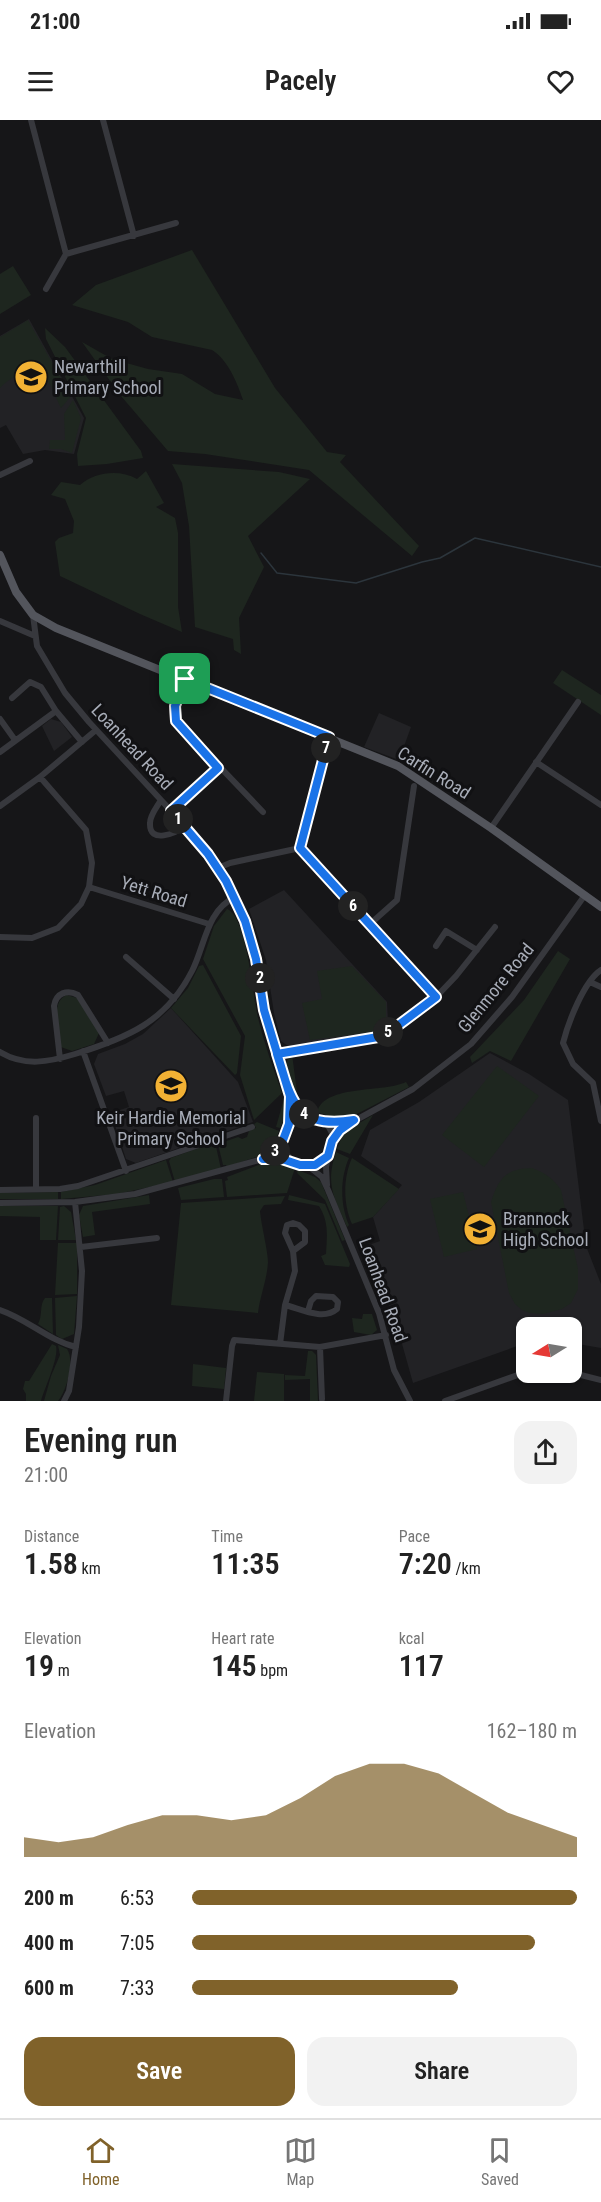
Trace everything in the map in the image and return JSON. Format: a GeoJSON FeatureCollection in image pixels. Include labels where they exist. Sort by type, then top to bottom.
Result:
{"type":"FeatureCollection","features":[{"type":"Feature","properties":{"kind":"main road"},"geometry":{"type":"LineString","coordinates":[[0,555],[16,592],[33,615]]}},
{"type":"Feature","properties":{"kind":"main road","name":"Carfin Road"},"geometry":{"type":"LineString","coordinates":[[33,615],[56,628],[398,766],[491,828],[601,907]]}},
{"type":"Feature","properties":{"kind":"street"},"geometry":{"type":"LineString","coordinates":[[31,120],[66,254],[46,289]]}},
{"type":"Feature","properties":{"kind":"street"},"geometry":{"type":"LineString","coordinates":[[103,120],[134,236]]}},
{"type":"Feature","properties":{"kind":"street"},"geometry":{"type":"LineString","coordinates":[[66,254],[176,224]]}},
{"type":"Feature","properties":{"kind":"street"},"geometry":{"type":"LineString","coordinates":[[0,475],[30,460]]}},
{"type":"Feature","properties":{"kind":"street","name":"Loanhead Road"},"geometry":{"type":"LineString","coordinates":[[33,615],[37,646],[56,680],[76,708],[185,826],[218,868],[235,897],[256,959],[264,1010],[290,1096],[296,1107],[308,1117]]}},
{"type":"Feature","properties":{"kind":"street"},"geometry":{"type":"LineString","coordinates":[[0,621],[35,636]]}},
{"type":"Feature","properties":{"kind":"street"},"geometry":{"type":"LineString","coordinates":[[185,679],[175,706],[176,721],[218,768],[263,812]]}},
{"type":"Feature","properties":{"kind":"street"},"geometry":{"type":"LineString","coordinates":[[12,698],[30,682],[41,687],[56,711],[82,742]]}},
{"type":"Feature","properties":{"kind":"street"},"geometry":{"type":"LineString","coordinates":[[491,828],[578,702]]}},
{"type":"Feature","properties":{"kind":"street"},"geometry":{"type":"LineString","coordinates":[[0,753],[56,711]]}},
{"type":"Feature","properties":{"kind":"street"},"geometry":{"type":"LineString","coordinates":[[0,719],[15,740]]}},
{"type":"Feature","properties":{"kind":"street"},"geometry":{"type":"LineString","coordinates":[[0,806],[40,777],[96,730]]}},
{"type":"Feature","properties":{"kind":"street"},"geometry":{"type":"LineString","coordinates":[[300,848],[329,737]]}},
{"type":"Feature","properties":{"kind":"street"},"geometry":{"type":"LineString","coordinates":[[537,762],[601,805]]}},
{"type":"Feature","properties":{"kind":"street"},"geometry":{"type":"LineString","coordinates":[[171,811],[218,768]]}},
{"type":"Feature","properties":{"kind":"street"},"geometry":{"type":"LineString","coordinates":[[0,937],[32,938],[58,928],[81,904],[89,887],[92,863],[86,830],[40,777]]}},
{"type":"Feature","properties":{"kind":"street"},"geometry":{"type":"LineString","coordinates":[[370,924],[397,900],[414,786]]}},
{"type":"Feature","properties":{"kind":"street"},"geometry":{"type":"LineString","coordinates":[[161,800],[150,823],[151,829],[163,837],[171,836],[185,826]]}},
{"type":"Feature","properties":{"kind":"street"},"geometry":{"type":"LineString","coordinates":[[218,868],[230,863],[300,848]]}},
{"type":"Feature","properties":{"kind":"street"},"geometry":{"type":"LineString","coordinates":[[300,848],[436,997]]}},
{"type":"Feature","properties":{"kind":"street","name":"Yett Road"},"geometry":{"type":"LineString","coordinates":[[89,887],[209,924]]}},
{"type":"Feature","properties":{"kind":"street","name":"Glenmore Road"},"geometry":{"type":"LineString","coordinates":[[332,1141],[340,1130],[354,1120],[413,1089],[471,1044],[512,997],[585,895]]}},
{"type":"Feature","properties":{"kind":"street"},"geometry":{"type":"LineString","coordinates":[[1,1054],[22,1062],[46,1062],[108,1043],[143,1027],[174,999],[193,970],[209,924],[218,910],[235,897]]}},
{"type":"Feature","properties":{"kind":"street"},"geometry":{"type":"LineString","coordinates":[[277,1054],[384,1036],[436,997],[495,927]]}},
{"type":"Feature","properties":{"kind":"street"},"geometry":{"type":"LineString","coordinates":[[436,946],[446,931],[477,950]]}},
{"type":"Feature","properties":{"kind":"street"},"geometry":{"type":"LineString","coordinates":[[126,957],[174,999]]}},
{"type":"Feature","properties":{"kind":"street"},"geometry":{"type":"LineString","coordinates":[[601,970],[591,982],[569,1019],[563,1043],[573,1064],[593,1083],[601,1120]]}},
{"type":"Feature","properties":{"kind":"street"},"geometry":{"type":"LineString","coordinates":[[591,982],[601,987]]}},
{"type":"Feature","properties":{"kind":"street"},"geometry":{"type":"LineString","coordinates":[[60,1059],[54,1006],[56,998],[64,992],[78,994],[108,1043]]}},
{"type":"Feature","properties":{"kind":"street"},"geometry":{"type":"LineString","coordinates":[[83,1051],[126,1171]]}},
{"type":"Feature","properties":{"kind":"street","name":"Loanhead Road"},"geometry":{"type":"LineString","coordinates":[[289,1124],[290,1096]]}},
{"type":"Feature","properties":{"kind":"street"},"geometry":{"type":"LineString","coordinates":[[0,1203],[75,1203],[135,1194],[263,1159],[272,1154],[283,1140],[289,1124],[296,1119],[308,1117],[320,1120],[331,1133],[332,1141],[328,1156],[322,1161],[308,1166],[282,1159],[263,1159]]}},
{"type":"Feature","properties":{"kind":"street"},"geometry":{"type":"LineString","coordinates":[[36,1118],[36,1189]]}},
{"type":"Feature","properties":{"kind":"street","name":"Glenmore Road"},"geometry":{"type":"LineString","coordinates":[[320,1120],[340,1123],[354,1120]]}},
{"type":"Feature","properties":{"kind":"street"},"geometry":{"type":"LineString","coordinates":[[0,1190],[78,1186],[252,1127]]}},
{"type":"Feature","properties":{"kind":"street"},"geometry":{"type":"LineString","coordinates":[[283,1140],[284,1148],[293,1161]]}},
{"type":"Feature","properties":{"kind":"street","name":"Loanhead Road"},"geometry":{"type":"LineString","coordinates":[[328,1156],[326,1167],[328,1190]]}},
{"type":"Feature","properties":{"kind":"street","name":"Loanhead Road"},"geometry":{"type":"LineString","coordinates":[[308,1166],[322,1177],[328,1190],[379,1313],[394,1370],[410,1401]]}},
{"type":"Feature","properties":{"kind":"street"},"geometry":{"type":"LineString","coordinates":[[64,1401],[69,1391],[80,1316],[81,1247],[75,1203]]}},
{"type":"Feature","properties":{"kind":"street"},"geometry":{"type":"LineString","coordinates":[[81,1247],[157,1238]]}},
{"type":"Feature","properties":{"kind":"street"},"geometry":{"type":"LineString","coordinates":[[280,1344],[285,1305],[295,1271],[293,1251]]}},
{"type":"Feature","properties":{"kind":"street"},"geometry":{"type":"LineString","coordinates":[[285,1305],[316,1314],[331,1314],[337,1309],[338,1302],[333,1297],[316,1296],[311,1301],[308,1311]]}},
{"type":"Feature","properties":{"kind":"street"},"geometry":{"type":"LineString","coordinates":[[0,1310],[23,1320],[63,1344],[76,1347]]}},
{"type":"Feature","properties":{"kind":"street"},"geometry":{"type":"LineString","coordinates":[[226,1401],[234,1340],[320,1347],[386,1335]]}},
{"type":"Feature","properties":{"kind":"street"},"geometry":{"type":"LineString","coordinates":[[320,1347],[322,1399]]}},
{"type":"Feature","properties":{"kind":"street"},"geometry":{"type":"LineString","coordinates":[[582,1375],[601,1380]]}},
{"type":"Feature","properties":{"kind":"street"},"geometry":{"type":"LineString","coordinates":[[445,1401],[516,1376]]}},
{"type":"Feature","properties":{"kind":"street"},"geometry":{"type":"LineString","coordinates":[[467,1393],[470,1401]]}},
{"type":"Feature","properties":{"kind":"shaded area"},"geometry":{"type":"Polygon","coordinates":[[[192,250],[275,388],[327,452],[346,455],[340,462],[419,546],[412,556],[309,470],[205,454],[168,451],[121,396],[82,342],[112,359],[148,369],[182,374],[215,394],[243,400],[227,365],[212,350],[152,337],[128,322],[72,305],[96,285],[192,250]]]}},
{"type":"Feature","properties":{"kind":"shaded area"},"geometry":{"type":"Polygon","coordinates":[[[13,266],[31,295],[0,314],[0,274],[13,266]]]}},
{"type":"Feature","properties":{"kind":"shaded area","name":"Newarthill Primary School"},"geometry":{"type":"Polygon","coordinates":[[[29,319],[84,418],[74,454],[45,450],[23,454],[6,425],[0,428],[0,336],[29,319]]]}},
{"type":"Feature","properties":{"kind":"shaded area"},"geometry":{"type":"Polygon","coordinates":[[[28,320],[71,396],[61,408],[46,378],[35,372],[15,376],[0,388],[0,337],[28,320]]]}},
{"type":"Feature","properties":{"kind":"shaded area"},"geometry":{"type":"Polygon","coordinates":[[[45,328],[65,347],[141,451],[143,458],[78,466],[77,454],[86,418],[46,339],[45,328]]]}},
{"type":"Feature","properties":{"kind":"shaded area"},"geometry":{"type":"Polygon","coordinates":[[[73,400],[81,418],[72,453],[61,449],[49,449],[50,440],[65,440],[64,414],[73,400]]]}},
{"type":"Feature","properties":{"kind":"shaded area"},"geometry":{"type":"Polygon","coordinates":[[[172,464],[279,472],[310,479],[248,536],[264,567],[239,618],[241,654],[234,650],[233,639],[195,627],[189,526],[182,483],[172,464]]]}},
{"type":"Feature","properties":{"kind":"shaded area"},"geometry":{"type":"Polygon","coordinates":[[[146,471],[164,503],[156,507],[175,518],[178,533],[178,607],[182,632],[60,576],[55,542],[73,533],[74,521],[65,499],[51,495],[61,482],[80,485],[93,477],[107,473],[123,474],[137,479],[146,471]]]}},
{"type":"Feature","properties":{"kind":"shaded area"},"geometry":{"type":"Polygon","coordinates":[[[562,670],[601,695],[601,715],[553,683],[562,670]]]}},
{"type":"Feature","properties":{"kind":"shaded area"},"geometry":{"type":"Polygon","coordinates":[[[379,713],[411,727],[399,760],[364,747],[379,713]]]}},
{"type":"Feature","properties":{"kind":"shaded area"},"geometry":{"type":"Polygon","coordinates":[[[51,719],[61,722],[72,737],[54,751],[42,726],[51,719]]]}},
{"type":"Feature","properties":{"kind":"shaded area"},"geometry":{"type":"Polygon","coordinates":[[[284,890],[387,1002],[388,1022],[381,1032],[288,1046],[281,1041],[266,960],[249,909],[284,890]]]}},
{"type":"Feature","properties":{"kind":"shaded area"},"geometry":{"type":"Polygon","coordinates":[[[227,909],[234,915],[240,926],[258,1018],[282,1093],[254,1120],[240,1075],[245,1036],[203,959],[214,926],[227,909]]]}},
{"type":"Feature","properties":{"kind":"shaded area"},"geometry":{"type":"Polygon","coordinates":[[[247,945],[249,945],[264,1026],[287,1097],[286,1115],[280,1128],[276,1127],[285,1095],[262,1023],[247,945]]]}},
{"type":"Feature","properties":{"kind":"shaded area"},"geometry":{"type":"Polygon","coordinates":[[[558,951],[570,959],[511,1061],[490,1051],[472,1063],[470,1057],[524,1000],[558,951]]]}},
{"type":"Feature","properties":{"kind":"shaded area"},"geometry":{"type":"Polygon","coordinates":[[[203,965],[241,1036],[235,1075],[171,1008],[188,988],[199,966],[203,965]]]}},
{"type":"Feature","properties":{"kind":"shaded area"},"geometry":{"type":"Polygon","coordinates":[[[352,966],[386,1002],[386,1022],[381,1031],[310,1040],[302,1003],[322,999],[317,971],[352,966]]]}},
{"type":"Feature","properties":{"kind":"shaded area"},"geometry":{"type":"Polygon","coordinates":[[[67,995],[77,998],[99,1033],[94,1044],[72,1051],[61,1047],[57,1018],[58,1004],[67,995]]]}},
{"type":"Feature","properties":{"kind":"shaded area","name":"Keir Hardie Memorial Primary School"},"geometry":{"type":"Polygon","coordinates":[[[171,1008],[238,1082],[253,1122],[136,1163],[126,1159],[111,1113],[129,1107],[124,1091],[106,1096],[94,1064],[98,1054],[125,1044],[143,1034],[171,1008]]]}},
{"type":"Feature","properties":{"kind":"shaded area","name":"Brannock High School"},"geometry":{"type":"Polygon","coordinates":[[[490,1053],[529,1074],[568,1100],[586,1246],[601,1284],[601,1348],[582,1345],[582,1317],[516,1317],[516,1347],[413,1383],[399,1333],[366,1246],[380,1241],[373,1217],[402,1185],[361,1156],[370,1130],[419,1102],[490,1053]]]}},
{"type":"Feature","properties":{"kind":"shaded area"},"geometry":{"type":"Polygon","coordinates":[[[292,1054],[298,1100],[315,1107],[314,1111],[296,1099],[290,1087],[284,1065],[292,1054]]]}},
{"type":"Feature","properties":{"kind":"shaded area"},"geometry":{"type":"Polygon","coordinates":[[[497,1066],[539,1096],[484,1167],[442,1135],[497,1066]]]}},
{"type":"Feature","properties":{"kind":"shaded area"},"geometry":{"type":"Polygon","coordinates":[[[406,1082],[409,1087],[349,1118],[338,1119],[317,1112],[322,1103],[331,1097],[406,1082]]]}},
{"type":"Feature","properties":{"kind":"shaded area"},"geometry":{"type":"Polygon","coordinates":[[[373,1115],[350,1154],[337,1149],[344,1132],[373,1115]]]}},
{"type":"Feature","properties":{"kind":"shaded area"},"geometry":{"type":"Polygon","coordinates":[[[257,1122],[279,1131],[272,1149],[268,1153],[227,1167],[223,1165],[218,1144],[238,1137],[242,1139],[247,1137],[249,1131],[256,1128],[254,1124],[257,1122]]]}},
{"type":"Feature","properties":{"kind":"shaded area"},"geometry":{"type":"Polygon","coordinates":[[[215,1142],[221,1169],[175,1182],[169,1161],[171,1158],[215,1142]]]}},
{"type":"Feature","properties":{"kind":"shaded area"},"geometry":{"type":"Polygon","coordinates":[[[336,1152],[349,1158],[342,1192],[349,1225],[347,1227],[332,1191],[331,1173],[336,1152]]]}},
{"type":"Feature","properties":{"kind":"shaded area"},"geometry":{"type":"Polygon","coordinates":[[[352,1158],[399,1189],[373,1217],[352,1224],[345,1191],[352,1158]]]}},
{"type":"Feature","properties":{"kind":"shaded area"},"geometry":{"type":"Polygon","coordinates":[[[166,1160],[173,1182],[117,1194],[61,1199],[61,1192],[95,1185],[166,1160]]]}},
{"type":"Feature","properties":{"kind":"shaded area"},"geometry":{"type":"Polygon","coordinates":[[[278,1162],[295,1168],[287,1193],[227,1197],[225,1181],[228,1180],[227,1177],[261,1164],[278,1162]]]}},
{"type":"Feature","properties":{"kind":"shaded area"},"geometry":{"type":"Polygon","coordinates":[[[532,1168],[548,1176],[561,1190],[578,1269],[578,1289],[571,1303],[562,1309],[543,1314],[522,1310],[515,1304],[509,1293],[491,1202],[504,1176],[515,1170],[532,1168]]]}},
{"type":"Feature","properties":{"kind":"shaded area"},"geometry":{"type":"Polygon","coordinates":[[[298,1170],[321,1182],[345,1240],[342,1241],[325,1200],[297,1173],[298,1170]]]}},
{"type":"Feature","properties":{"kind":"shaded area"},"geometry":{"type":"Polygon","coordinates":[[[222,1179],[224,1197],[181,1200],[178,1188],[222,1179]]]}},
{"type":"Feature","properties":{"kind":"shaded area"},"geometry":{"type":"Polygon","coordinates":[[[58,1192],[58,1199],[0,1199],[0,1193],[58,1192]]]}},
{"type":"Feature","properties":{"kind":"shaded area"},"geometry":{"type":"Polygon","coordinates":[[[463,1192],[477,1249],[444,1257],[430,1199],[463,1192]]]}},
{"type":"Feature","properties":{"kind":"shaded area"},"geometry":{"type":"Polygon","coordinates":[[[149,1195],[150,1204],[92,1212],[95,1235],[83,1237],[79,1215],[83,1206],[149,1195]]]}},
{"type":"Feature","properties":{"kind":"shaded area"},"geometry":{"type":"Polygon","coordinates":[[[289,1195],[325,1204],[350,1264],[349,1267],[325,1265],[321,1256],[326,1254],[327,1229],[319,1206],[288,1200],[289,1195]]]}},
{"type":"Feature","properties":{"kind":"shaded area"},"geometry":{"type":"Polygon","coordinates":[[[285,1196],[281,1204],[264,1205],[260,1211],[268,1262],[258,1313],[171,1305],[181,1203],[285,1196]]]}},
{"type":"Feature","properties":{"kind":"shaded area"},"geometry":{"type":"Polygon","coordinates":[[[0,1206],[58,1206],[56,1240],[40,1240],[40,1217],[0,1216],[0,1206]]]}},
{"type":"Feature","properties":{"kind":"shaded area"},"geometry":{"type":"Polygon","coordinates":[[[64,1206],[71,1212],[76,1240],[58,1240],[60,1207],[64,1206]]]}},
{"type":"Feature","properties":{"kind":"shaded area"},"geometry":{"type":"Polygon","coordinates":[[[58,1243],[77,1243],[77,1294],[55,1295],[58,1243]]]}},
{"type":"Feature","properties":{"kind":"shaded area"},"geometry":{"type":"Polygon","coordinates":[[[77,1296],[74,1334],[62,1339],[56,1335],[55,1298],[77,1296]]]}},
{"type":"Feature","properties":{"kind":"shaded area"},"geometry":{"type":"Polygon","coordinates":[[[45,1298],[52,1298],[53,1334],[38,1324],[45,1298]]]}},
{"type":"Feature","properties":{"kind":"shaded area"},"geometry":{"type":"Polygon","coordinates":[[[363,1314],[372,1314],[377,1330],[371,1335],[354,1332],[352,1318],[362,1319],[363,1314]]]}},
{"type":"Feature","properties":{"kind":"shaded area"},"geometry":{"type":"Polygon","coordinates":[[[52,1344],[56,1346],[55,1358],[41,1401],[26,1401],[23,1389],[25,1381],[29,1381],[52,1344]]]}},
{"type":"Feature","properties":{"kind":"shaded area"},"geometry":{"type":"Polygon","coordinates":[[[58,1345],[67,1349],[69,1354],[69,1375],[58,1401],[44,1401],[60,1355],[58,1345]]]}},
{"type":"Feature","properties":{"kind":"shaded area"},"geometry":{"type":"Polygon","coordinates":[[[308,1351],[316,1355],[318,1401],[310,1401],[310,1379],[285,1380],[285,1375],[305,1376],[308,1351]]]}},
{"type":"Feature","properties":{"kind":"shaded area"},"geometry":{"type":"Polygon","coordinates":[[[193,1364],[226,1368],[224,1389],[192,1386],[193,1364]]]}},
{"type":"Feature","properties":{"kind":"shaded area"},"geometry":{"type":"Polygon","coordinates":[[[257,1372],[284,1374],[284,1401],[254,1401],[257,1372]]]}},
{"type":"Feature","properties":{"kind":"waterway"},"geometry":{"type":"LineString","coordinates":[[261,553],[277,573],[356,583],[440,558],[475,538],[601,567]]}},
{"type":"Feature","properties":{"kind":"place","name":"Newarthill Primary School"},"geometry":{"type":"Point","coordinates":[31,377]}},
{"type":"Feature","properties":{"kind":"place","name":"Keir Hardie Memorial Primary School"},"geometry":{"type":"Point","coordinates":[171,1086]}},
{"type":"Feature","properties":{"kind":"place","name":"Brannock High School"},"geometry":{"type":"Point","coordinates":[480,1229]}},
{"type":"Feature","properties":{"kind":"route"},"geometry":{"type":"LineString","coordinates":[[185,679],[175,706],[176,721],[218,768],[171,811],[208,854],[235,897],[256,959],[264,1010],[270,1033],[290,1096],[289,1124],[283,1140],[272,1154],[263,1159],[282,1159],[300,1165],[315,1165],[328,1156],[332,1141],[340,1130],[354,1120],[331,1122],[303,1114],[290,1096],[277,1054],[384,1036],[436,997],[300,848],[329,737],[185,679]]}}]}
